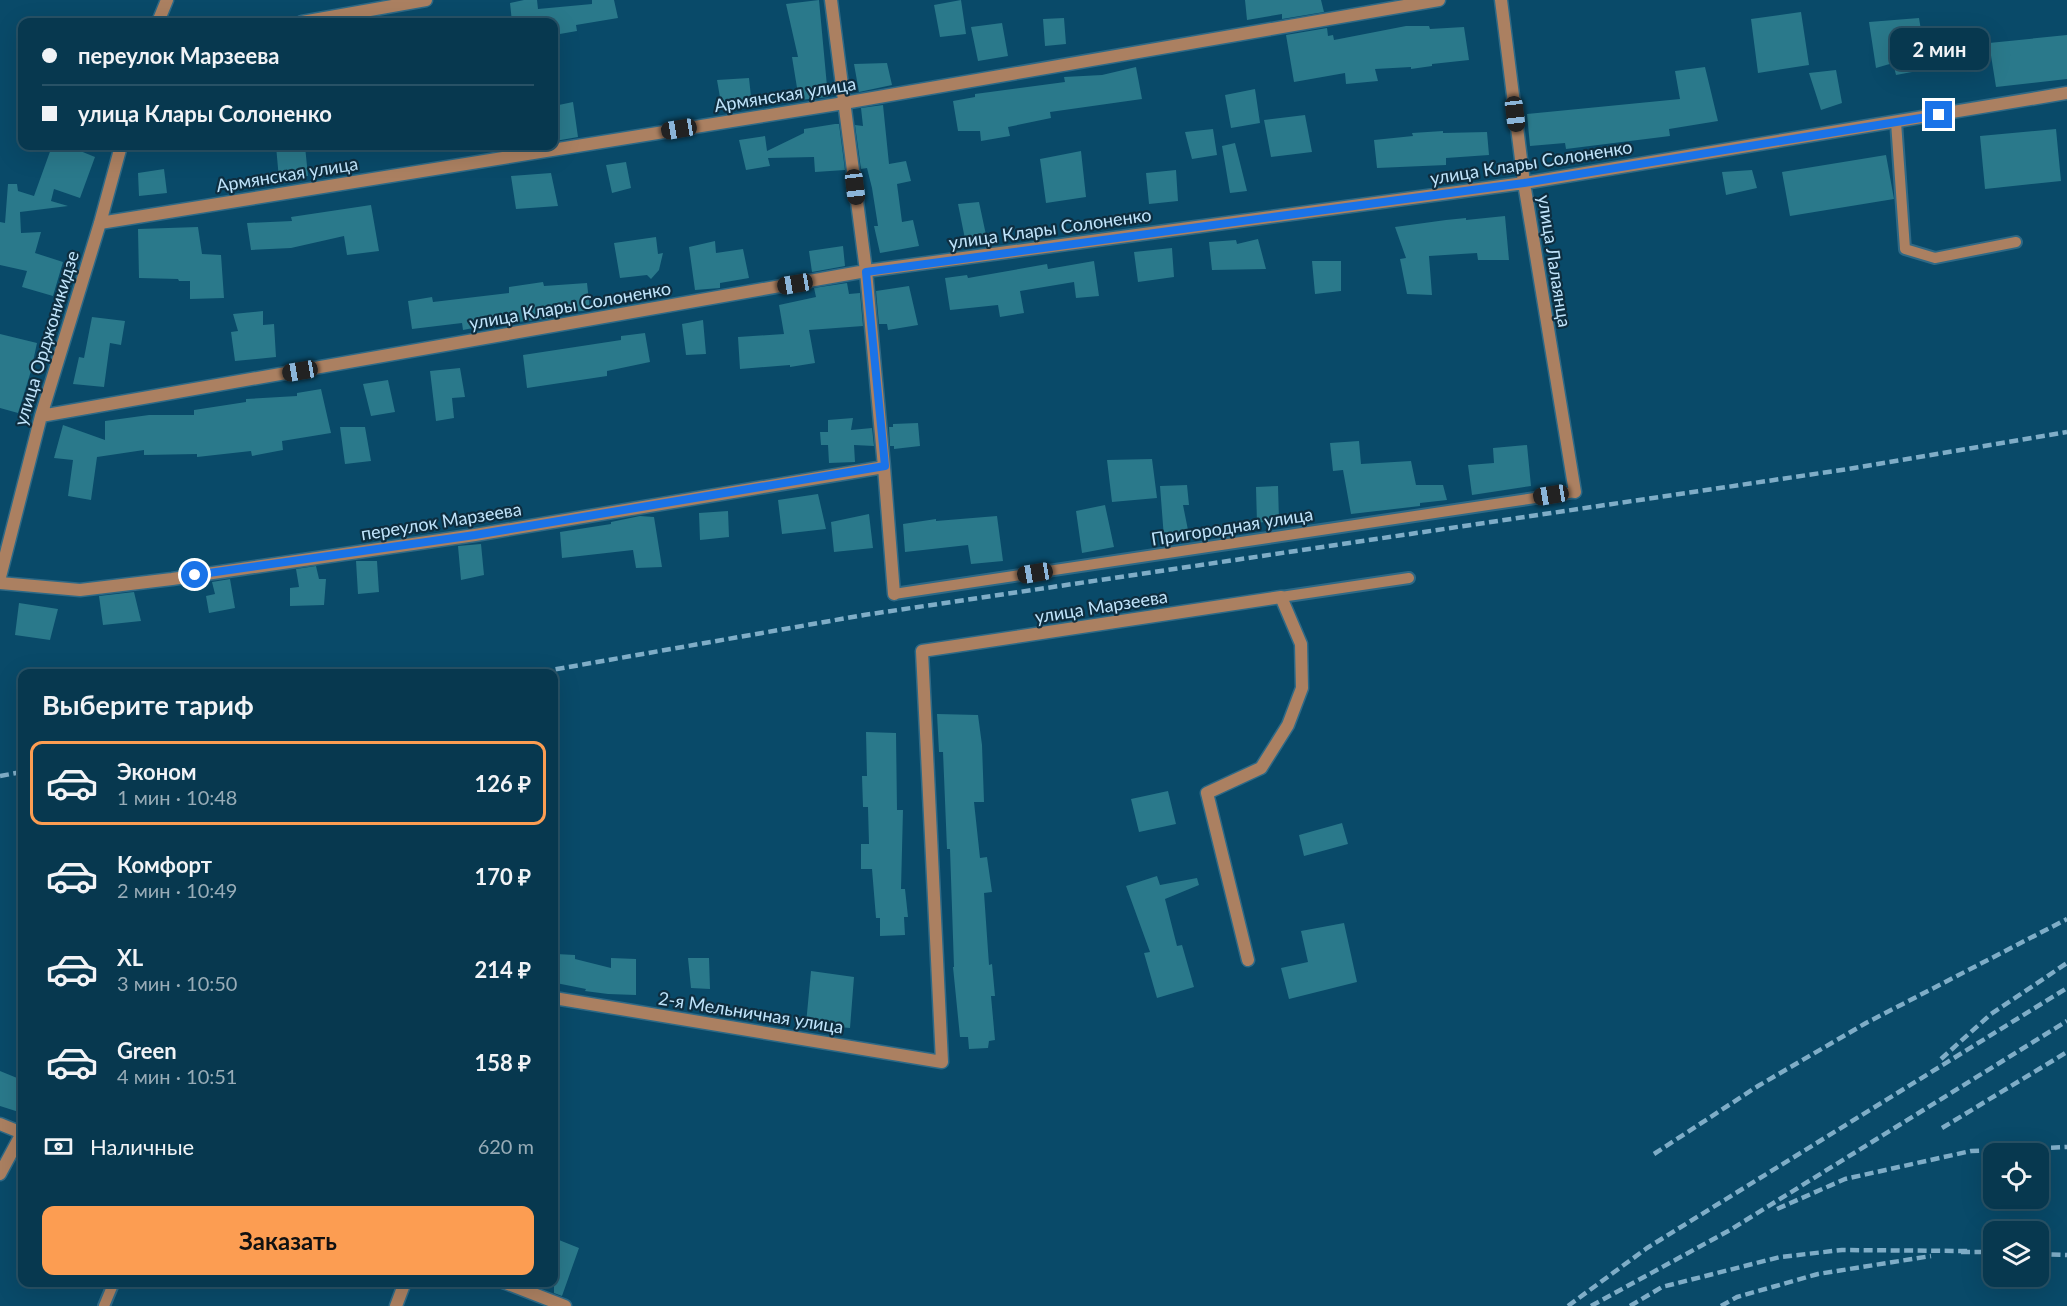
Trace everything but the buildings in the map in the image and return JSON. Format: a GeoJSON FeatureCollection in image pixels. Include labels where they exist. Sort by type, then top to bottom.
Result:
{"type":"FeatureCollection","features":[{"type":"Feature","properties":{"kind":"street"},"geometry":{"type":"LineString","coordinates":[[160,18],[167,0]]}},
{"type":"Feature","properties":{"kind":"street"},"geometry":{"type":"LineString","coordinates":[[325,18],[426,0]]}},
{"type":"Feature","properties":{"kind":"street"},"geometry":{"type":"LineString","coordinates":[[831,0],[866,272],[885,466],[894,594]]}},
{"type":"Feature","properties":{"kind":"street","name":"Армянская улица"},"geometry":{"type":"LineString","coordinates":[[558,149],[844,103],[1439,0]]}},
{"type":"Feature","properties":{"kind":"street","name":"улица Лалаянца"},"geometry":{"type":"LineString","coordinates":[[1502,0],[1524,183],[1575,492]]}},
{"type":"Feature","properties":{"kind":"street","name":"улица Клары Солоненко"},"geometry":{"type":"LineString","coordinates":[[41,416],[866,272],[1524,183],[2067,93]]}},
{"type":"Feature","properties":{"kind":"street","name":"улица Орджоникидзе"},"geometry":{"type":"LineString","coordinates":[[0,577],[41,416],[120,150]]}},
{"type":"Feature","properties":{"kind":"street","name":"Армянская улица"},"geometry":{"type":"LineString","coordinates":[[100,223],[553,150]]}},
{"type":"Feature","properties":{"kind":"street","name":"переулок Марзеева"},"geometry":{"type":"LineString","coordinates":[[0,583],[80,590],[172,579],[475,535],[885,466]]}},
{"type":"Feature","properties":{"kind":"street"},"geometry":{"type":"LineString","coordinates":[[1248,960],[1207,793],[1261,768],[1292,716],[1302,688],[1301,644],[1281,597]]}},
{"type":"Feature","properties":{"kind":"street","name":"улица Марзеева"},"geometry":{"type":"LineString","coordinates":[[942,1062],[922,651],[1281,597]]}},
{"type":"Feature","properties":{"kind":"street","name":"2-я Мельничная улица"},"geometry":{"type":"LineString","coordinates":[[558,999],[942,1062]]}},
{"type":"Feature","properties":{"kind":"street"},"geometry":{"type":"LineString","coordinates":[[0,1124],[18,1131]]}},
{"type":"Feature","properties":{"kind":"street"},"geometry":{"type":"LineString","coordinates":[[0,1174],[18,1140]]}},
{"type":"Feature","properties":{"kind":"street"},"geometry":{"type":"LineString","coordinates":[[396,1306],[403,1287]]}},
{"type":"Feature","properties":{"kind":"street"},"geometry":{"type":"LineString","coordinates":[[516,1287],[565,1306]]}},
{"type":"Feature","properties":{"kind":"lane"},"geometry":{"type":"LineString","coordinates":[[1896,122],[1905,249],[1935,258],[2016,242]]}},
{"type":"Feature","properties":{"kind":"lane","name":"Пригородная улица"},"geometry":{"type":"LineString","coordinates":[[894,594],[1575,492]]}},
{"type":"Feature","properties":{"kind":"lane"},"geometry":{"type":"LineString","coordinates":[[1281,597],[1408,578]]}},
{"type":"Feature","properties":{"kind":"lane"},"geometry":{"type":"LineString","coordinates":[[104,1306],[112,1287]]}},
{"type":"Feature","properties":{"kind":"railway"},"geometry":{"type":"LineString","coordinates":[[557,669],[864,615],[1848,469],[2067,432]]}},
{"type":"Feature","properties":{"kind":"railway"},"geometry":{"type":"LineString","coordinates":[[0,776],[18,773]]}},
{"type":"Feature","properties":{"kind":"railway"},"geometry":{"type":"LineString","coordinates":[[1654,1154],[1758,1086],[1866,1023],[2067,919]]}},
{"type":"Feature","properties":{"kind":"railway"},"geometry":{"type":"LineString","coordinates":[[1941,1059],[1991,1014],[2067,963]]}},
{"type":"Feature","properties":{"kind":"railway"},"geometry":{"type":"LineString","coordinates":[[1568,1306],[1647,1248],[2067,988]]}},
{"type":"Feature","properties":{"kind":"railway"},"geometry":{"type":"LineString","coordinates":[[1591,1306],[1730,1230],[2067,1021]]}},
{"type":"Feature","properties":{"kind":"railway"},"geometry":{"type":"LineString","coordinates":[[1942,1128],[2067,1052]]}},
{"type":"Feature","properties":{"kind":"railway"},"geometry":{"type":"LineString","coordinates":[[1777,1209],[1845,1179],[1971,1151],[2067,1147]]}},
{"type":"Feature","properties":{"kind":"railway"},"geometry":{"type":"LineString","coordinates":[[1630,1306],[1662,1287],[1780,1257],[1842,1250],[1969,1251]]}},
{"type":"Feature","properties":{"kind":"railway"},"geometry":{"type":"LineString","coordinates":[[1961,1252],[1983,1252]]}},
{"type":"Feature","properties":{"kind":"railway"},"geometry":{"type":"LineString","coordinates":[[2049,1254],[2067,1255]]}},
{"type":"Feature","properties":{"kind":"railway"},"geometry":{"type":"LineString","coordinates":[[1721,1306],[1737,1297],[1818,1274],[1931,1256]]}},
{"type":"Feature","properties":{"kind":"route"},"geometry":{"type":"LineString","coordinates":[[195,575],[475,535],[885,466],[866,272],[1524,183],[1939,115]]}}]}
